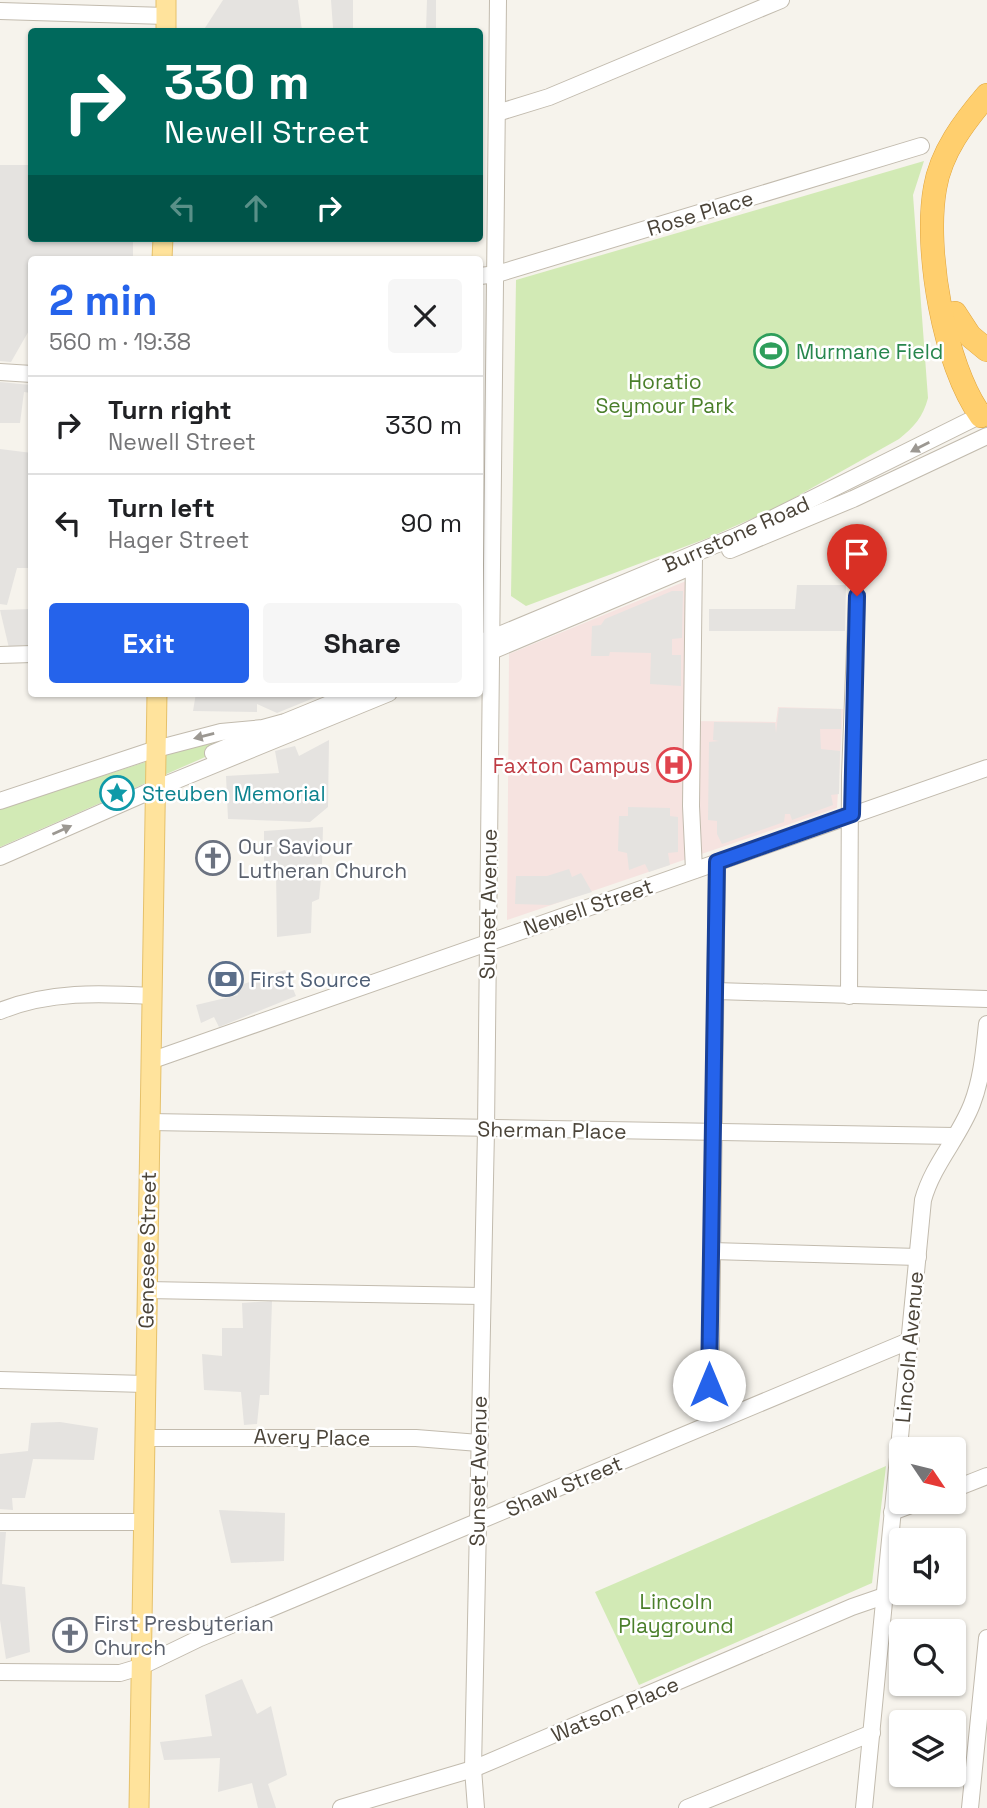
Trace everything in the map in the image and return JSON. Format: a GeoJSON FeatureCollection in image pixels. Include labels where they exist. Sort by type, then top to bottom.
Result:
{"type":"FeatureCollection","features":[{"type":"Feature","properties":{"kind":"highway"},"geometry":{"type":"LineString","coordinates":[[986,422],[967,396],[947,336],[940,306],[932,228],[935,187],[946,153],[956,135],[987,95]]}},
{"type":"Feature","properties":{"kind":"highway"},"geometry":{"type":"LineString","coordinates":[[986,422],[980,391],[964,351],[955,313],[947,234],[950,193],[958,163],[987,116]]}},
{"type":"Feature","properties":{"kind":"highway"},"geometry":{"type":"LineString","coordinates":[[955,313],[970,337],[987,350]]}},
{"type":"Feature","properties":{"kind":"main road","name":"Genesee Street"},"geometry":{"type":"LineString","coordinates":[[139,1808],[157,697]]}},
{"type":"Feature","properties":{"kind":"street","name":"Sunset Avenue"},"geometry":{"type":"LineString","coordinates":[[476,1808],[473,1769],[486,1130],[487,392],[497,274],[498,0]]}},
{"type":"Feature","properties":{"kind":"street"},"geometry":{"type":"LineString","coordinates":[[497,113],[549,97],[781,0]]}},
{"type":"Feature","properties":{"kind":"street"},"geometry":{"type":"LineString","coordinates":[[0,11],[166,16]]}},
{"type":"Feature","properties":{"kind":"street","name":"Rose Place"},"geometry":{"type":"LineString","coordinates":[[483,276],[497,274],[921,146]]}},
{"type":"Feature","properties":{"kind":"street"},"geometry":{"type":"LineString","coordinates":[[0,372],[28,374]]}},
{"type":"Feature","properties":{"kind":"street","name":"Burrstone Road"},"geometry":{"type":"LineString","coordinates":[[486,647],[694,559],[857,479],[986,422]]}},
{"type":"Feature","properties":{"kind":"street"},"geometry":{"type":"LineString","coordinates":[[694,559],[691,806],[694,870]]}},
{"type":"Feature","properties":{"kind":"street"},"geometry":{"type":"LineString","coordinates":[[849,996],[857,596]]}},
{"type":"Feature","properties":{"kind":"street"},"geometry":{"type":"LineString","coordinates":[[0,655],[28,654]]}},
{"type":"Feature","properties":{"kind":"street"},"geometry":{"type":"LineString","coordinates":[[0,857],[285,722],[346,697]]}},
{"type":"Feature","properties":{"kind":"street"},"geometry":{"type":"LineString","coordinates":[[155,784],[378,697]]}},
{"type":"Feature","properties":{"kind":"street"},"geometry":{"type":"LineString","coordinates":[[0,801],[156,749],[221,732],[264,728],[285,722]]}},
{"type":"Feature","properties":{"kind":"street","name":"Newell Street"},"geometry":{"type":"LineString","coordinates":[[150,1061],[987,768]]}},
{"type":"Feature","properties":{"kind":"street"},"geometry":{"type":"LineString","coordinates":[[710,1424],[717,862]]}},
{"type":"Feature","properties":{"kind":"street"},"geometry":{"type":"LineString","coordinates":[[716,991],[987,999]]}},
{"type":"Feature","properties":{"kind":"street"},"geometry":{"type":"LineString","coordinates":[[0,1011],[40,997],[63,994],[152,996]]}},
{"type":"Feature","properties":{"kind":"street","name":"Lincoln Avenue"},"geometry":{"type":"LineString","coordinates":[[900,1437],[928,1183],[972,1104],[981,1072],[987,1024]]}},
{"type":"Feature","properties":{"kind":"street","name":"Sherman Place"},"geometry":{"type":"LineString","coordinates":[[149,1122],[486,1130],[954,1136]]}},
{"type":"Feature","properties":{"kind":"street"},"geometry":{"type":"LineString","coordinates":[[712,1251],[918,1256]]}},
{"type":"Feature","properties":{"kind":"street"},"geometry":{"type":"LineString","coordinates":[[147,1290],[481,1296]]}},
{"type":"Feature","properties":{"kind":"street","name":"Shaw Street"},"geometry":{"type":"LineString","coordinates":[[0,1672],[106,1675],[140,1667],[200,1637],[911,1340]]}},
{"type":"Feature","properties":{"kind":"street"},"geometry":{"type":"LineString","coordinates":[[0,1380],[145,1384]]}},
{"type":"Feature","properties":{"kind":"street","name":"Avery Place"},"geometry":{"type":"LineString","coordinates":[[144,1438],[416,1438],[479,1443]]}},
{"type":"Feature","properties":{"kind":"street"},"geometry":{"type":"LineString","coordinates":[[966,1484],[987,1476]]}},
{"type":"Feature","properties":{"kind":"street","name":"Lincoln Avenue"},"geometry":{"type":"LineString","coordinates":[[864,1808],[892,1514]]}},
{"type":"Feature","properties":{"kind":"street"},"geometry":{"type":"LineString","coordinates":[[0,1522],[143,1522]]}},
{"type":"Feature","properties":{"kind":"street","name":"Watson Place"},"geometry":{"type":"LineString","coordinates":[[341,1808],[473,1769],[840,1612],[884,1596]]}},
{"type":"Feature","properties":{"kind":"street"},"geometry":{"type":"LineString","coordinates":[[970,1808],[987,1638]]}},
{"type":"Feature","properties":{"kind":"street"},"geometry":{"type":"LineString","coordinates":[[687,1808],[872,1732]]}},
{"type":"Feature","properties":{"kind":"shaded area"},"geometry":{"type":"Polygon","coordinates":[[[223,0],[298,0],[302,28],[205,28],[223,0]]]}},
{"type":"Feature","properties":{"kind":"shaded area"},"geometry":{"type":"Polygon","coordinates":[[[331,0],[353,0],[353,28],[333,28],[331,0]]]}},
{"type":"Feature","properties":{"kind":"shaded area"},"geometry":{"type":"Polygon","coordinates":[[[427,0],[436,0],[436,28],[426,28],[427,0]]]}},
{"type":"Feature","properties":{"kind":"shaded area"},"geometry":{"type":"Polygon","coordinates":[[[0,165],[28,165],[28,242],[133,242],[133,256],[28,256],[28,332],[11,362],[0,361],[0,165]]]}},
{"type":"Feature","properties":{"kind":"shaded area"},"geometry":{"type":"Polygon","coordinates":[[[0,382],[28,385],[28,393],[24,392],[20,423],[0,423],[0,382]]]}},
{"type":"Feature","properties":{"kind":"shaded area"},"geometry":{"type":"Polygon","coordinates":[[[0,449],[28,452],[28,568],[17,568],[7,605],[0,604],[0,449]]]}},
{"type":"Feature","properties":{"kind":"shaded area","name":"Faxton Campus"},"geometry":{"type":"Polygon","coordinates":[[[686,581],[687,721],[776,722],[778,707],[843,709],[837,808],[507,920],[509,654],[686,581]]]}},
{"type":"Feature","properties":{"kind":"shaded area"},"geometry":{"type":"Polygon","coordinates":[[[797,585],[846,585],[845,631],[709,631],[709,609],[795,609],[797,585]]]}},
{"type":"Feature","properties":{"kind":"shaded area"},"geometry":{"type":"Polygon","coordinates":[[[672,591],[683,591],[682,638],[672,639],[672,655],[681,655],[681,686],[650,684],[651,653],[610,652],[609,656],[591,656],[592,626],[601,625],[605,619],[672,591]]]}},
{"type":"Feature","properties":{"kind":"shaded area"},"geometry":{"type":"Polygon","coordinates":[[[28,609],[28,647],[9,648],[0,610],[28,609]]]}},
{"type":"Feature","properties":{"kind":"shaded area"},"geometry":{"type":"Polygon","coordinates":[[[195,697],[316,697],[277,713],[257,704],[257,712],[193,711],[195,697]]]}},
{"type":"Feature","properties":{"kind":"shaded area"},"geometry":{"type":"Polygon","coordinates":[[[779,708],[841,709],[841,729],[820,729],[821,749],[840,751],[839,794],[831,795],[833,805],[792,820],[790,814],[785,814],[784,822],[722,844],[717,834],[717,821],[708,820],[709,742],[719,741],[713,740],[714,722],[775,723],[776,733],[779,708]]]}},
{"type":"Feature","properties":{"kind":"shaded area"},"geometry":{"type":"Polygon","coordinates":[[[329,740],[328,807],[310,822],[228,819],[226,776],[279,773],[275,751],[295,746],[299,756],[329,740]]]}},
{"type":"Feature","properties":{"kind":"shaded area"},"geometry":{"type":"Polygon","coordinates":[[[628,807],[670,808],[670,816],[678,817],[678,852],[668,853],[670,865],[649,872],[645,864],[629,870],[627,853],[618,851],[619,816],[628,816],[628,807]]]}},
{"type":"Feature","properties":{"kind":"shaded area"},"geometry":{"type":"Polygon","coordinates":[[[323,827],[322,864],[308,865],[309,878],[321,879],[319,899],[312,902],[311,933],[277,937],[276,870],[264,869],[264,831],[323,827]]]}},
{"type":"Feature","properties":{"kind":"shaded area"},"geometry":{"type":"Polygon","coordinates":[[[569,869],[572,877],[581,873],[592,892],[550,905],[515,904],[516,876],[547,876],[569,869]]]}},
{"type":"Feature","properties":{"kind":"shaded area"},"geometry":{"type":"Polygon","coordinates":[[[285,970],[296,996],[219,1027],[214,1017],[201,1023],[196,1005],[238,995],[235,987],[285,970]]]}},
{"type":"Feature","properties":{"kind":"shaded area"},"geometry":{"type":"Polygon","coordinates":[[[272,1301],[269,1395],[260,1395],[257,1424],[244,1425],[241,1392],[204,1390],[202,1354],[222,1356],[222,1328],[243,1328],[242,1303],[272,1301]]]}},
{"type":"Feature","properties":{"kind":"shaded area"},"geometry":{"type":"Polygon","coordinates":[[[60,1422],[98,1428],[94,1460],[33,1459],[25,1498],[12,1498],[13,1510],[0,1509],[0,1454],[28,1451],[31,1423],[60,1422]]]}},
{"type":"Feature","properties":{"kind":"shaded area"},"geometry":{"type":"Polygon","coordinates":[[[219,1510],[285,1513],[284,1561],[231,1563],[219,1510]]]}},
{"type":"Feature","properties":{"kind":"shaded area"},"geometry":{"type":"Polygon","coordinates":[[[0,1532],[6,1532],[2,1584],[25,1587],[30,1652],[6,1659],[0,1620],[0,1532]]]}},
{"type":"Feature","properties":{"kind":"shaded area"},"geometry":{"type":"Polygon","coordinates":[[[242,1679],[257,1714],[271,1706],[287,1775],[268,1784],[276,1808],[258,1808],[252,1783],[218,1792],[220,1758],[164,1760],[160,1742],[212,1736],[205,1695],[242,1679]]]}},
{"type":"Feature","properties":{"kind":"green space","name":"Horatio Seymour Park"},"geometry":{"type":"Polygon","coordinates":[[[924,161],[913,195],[928,398],[921,416],[913,426],[899,439],[778,507],[708,538],[526,606],[511,596],[516,280],[924,161]]]}},
{"type":"Feature","properties":{"kind":"green space"},"geometry":{"type":"Polygon","coordinates":[[[244,740],[0,847],[0,809],[201,744],[244,740]]]}},
{"type":"Feature","properties":{"kind":"green space","name":"Lincoln Playground"},"geometry":{"type":"Polygon","coordinates":[[[886,1466],[872,1583],[639,1685],[595,1592],[886,1466]]]}},
{"type":"Feature","properties":{"kind":"place","name":"Murmane Field"},"geometry":{"type":"Point","coordinates":[771,351]}},
{"type":"Feature","properties":{"kind":"place","name":"Faxton Campus"},"geometry":{"type":"Point","coordinates":[674,765]}},
{"type":"Feature","properties":{"kind":"place","name":"Steuben Memorial"},"geometry":{"type":"Point","coordinates":[117,793]}},
{"type":"Feature","properties":{"kind":"place","name":"Our Saviour Lutheran Church"},"geometry":{"type":"Point","coordinates":[213,858]}},
{"type":"Feature","properties":{"kind":"place","name":"First Source"},"geometry":{"type":"Point","coordinates":[226,979]}},
{"type":"Feature","properties":{"kind":"place","name":"First Presbyterian Church"},"geometry":{"type":"Point","coordinates":[70,1635]}},
{"type":"Feature","properties":{"kind":"route"},"geometry":{"type":"LineString","coordinates":[[709,1385],[715,1132],[717,862],[852,814],[850,776],[857,596]]}}]}
